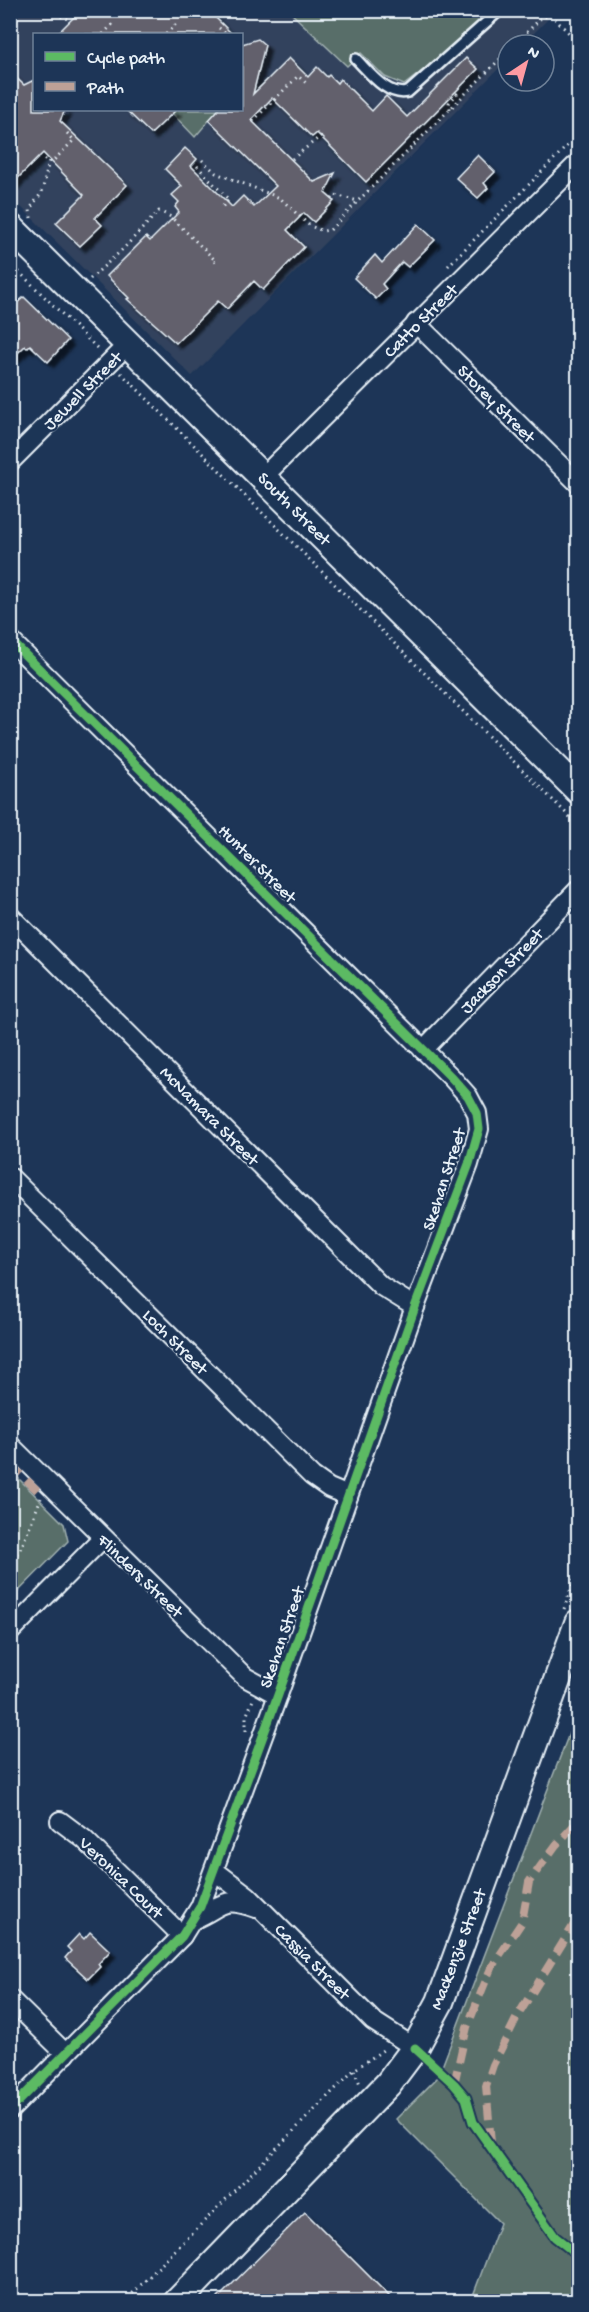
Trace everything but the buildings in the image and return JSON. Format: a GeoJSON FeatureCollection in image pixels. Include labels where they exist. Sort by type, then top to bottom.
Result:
{"type":"FeatureCollection","features":[{"type":"Feature","properties":{"kind":"street","name":"Catto Street"},"geometry":{"type":"LineString","coordinates":[[263,477],[416,324],[576,170]]}},
{"type":"Feature","properties":{"kind":"street","name":"South Street"},"geometry":{"type":"LineString","coordinates":[[21,225],[119,353],[263,477],[579,790]]}},
{"type":"Feature","properties":{"kind":"street","name":"Storey Street"},"geometry":{"type":"LineString","coordinates":[[416,324],[579,483]]}},
{"type":"Feature","properties":{"kind":"street","name":"Jewell Street"},"geometry":{"type":"LineString","coordinates":[[10,462],[119,353]]}},
{"type":"Feature","properties":{"kind":"street","name":"Hunter Street"},"geometry":{"type":"LineString","coordinates":[[10,640],[423,1050],[468,1096],[477,1113]]}},
{"type":"Feature","properties":{"kind":"street","name":"Jackson Street"},"geometry":{"type":"LineString","coordinates":[[423,1050],[579,890]]}},
{"type":"Feature","properties":{"kind":"street","name":"McNamara Street"},"geometry":{"type":"LineString","coordinates":[[10,916],[381,1286],[415,1307]]}},
{"type":"Feature","properties":{"kind":"street","name":"Skehan Street"},"geometry":{"type":"LineString","coordinates":[[10,2110],[182,1936],[200,1907],[215,1871],[415,1307],[469,1164],[479,1130],[477,1113]]}},
{"type":"Feature","properties":{"kind":"street","name":"Loch Street"},"geometry":{"type":"LineString","coordinates":[[10,1177],[312,1476],[329,1488],[348,1496]]}},
{"type":"Feature","properties":{"kind":"street","name":"Flinders Street"},"geometry":{"type":"LineString","coordinates":[[10,1445],[245,1677],[278,1695]]}},
{"type":"Feature","properties":{"kind":"street"},"geometry":{"type":"LineString","coordinates":[[10,1632],[104,1538]]}},
{"type":"Feature","properties":{"kind":"street","name":"Mackenzie Street"},"geometry":{"type":"LineString","coordinates":[[177,2301],[357,2118],[388,2084],[415,2048],[440,2002],[579,1623]]}},
{"type":"Feature","properties":{"kind":"street","name":"Veronica Court"},"geometry":{"type":"LineString","coordinates":[[60,1821],[84,1839],[182,1936]]}},
{"type":"Feature","properties":{"kind":"street","name":"Cassia Street"},"geometry":{"type":"LineString","coordinates":[[215,1871],[261,1909],[373,2021],[415,2048]]}},
{"type":"Feature","properties":{"kind":"street"},"geometry":{"type":"LineString","coordinates":[[192,1920],[227,1902],[239,1902],[261,1909]]}},
{"type":"Feature","properties":{"kind":"street"},"geometry":{"type":"LineString","coordinates":[[10,1999],[66,2054]]}},
{"type":"Feature","properties":{"kind":"lane"},"geometry":{"type":"LineString","coordinates":[[356,58],[394,93],[408,92],[500,10]]}},
{"type":"Feature","properties":{"kind":"path"},"geometry":{"type":"LineString","coordinates":[[44,10],[71,20]]}},
{"type":"Feature","properties":{"kind":"path"},"geometry":{"type":"LineString","coordinates":[[55,11],[60,16]]}},
{"type":"Feature","properties":{"kind":"path"},"geometry":{"type":"LineString","coordinates":[[526,33],[541,18],[551,15],[579,42]]}},
{"type":"Feature","properties":{"kind":"path"},"geometry":{"type":"LineString","coordinates":[[167,33],[178,22]]}},
{"type":"Feature","properties":{"kind":"path"},"geometry":{"type":"LineString","coordinates":[[104,33],[113,24]]}},
{"type":"Feature","properties":{"kind":"path"},"geometry":{"type":"LineString","coordinates":[[219,28],[225,33]]}},
{"type":"Feature","properties":{"kind":"path"},"geometry":{"type":"LineString","coordinates":[[202,160],[216,173],[280,198],[310,226],[323,231],[330,230],[496,63]]}},
{"type":"Feature","properties":{"kind":"path"},"geometry":{"type":"LineString","coordinates":[[253,121],[298,76],[306,83]]}},
{"type":"Feature","properties":{"kind":"path"},"geometry":{"type":"LineString","coordinates":[[450,109],[449,103],[457,94],[455,93]]}},
{"type":"Feature","properties":{"kind":"path"},"geometry":{"type":"LineString","coordinates":[[14,127],[19,122]]}},
{"type":"Feature","properties":{"kind":"path"},"geometry":{"type":"LineString","coordinates":[[38,158],[52,162],[74,140],[66,132]]}},
{"type":"Feature","properties":{"kind":"path"},"geometry":{"type":"LineString","coordinates":[[292,159],[322,135]]}},
{"type":"Feature","properties":{"kind":"path"},"geometry":{"type":"LineString","coordinates":[[21,225],[42,192],[49,161]]}},
{"type":"Feature","properties":{"kind":"path"},"geometry":{"type":"LineString","coordinates":[[196,166],[229,200],[221,208]]}},
{"type":"Feature","properties":{"kind":"path"},"geometry":{"type":"LineString","coordinates":[[332,199],[336,195],[358,201]]}},
{"type":"Feature","properties":{"kind":"path"},"geometry":{"type":"LineString","coordinates":[[286,202],[290,199]]}},
{"type":"Feature","properties":{"kind":"path"},"geometry":{"type":"LineString","coordinates":[[89,280],[159,211],[171,217],[216,261],[214,262]]}},
{"type":"Feature","properties":{"kind":"path"},"geometry":{"type":"LineString","coordinates":[[10,263],[119,353],[579,825]]}},
{"type":"Feature","properties":{"kind":"path"},"geometry":{"type":"LineString","coordinates":[[10,1564],[21,1546],[42,1495],[50,1503]]}},
{"type":"Feature","properties":{"kind":"path"},"geometry":{"type":"LineString","coordinates":[[124,2301],[354,2070],[383,2050]]}},
{"type":"Feature","properties":{"kind":"shaded area"},"geometry":{"type":"Polygon","coordinates":[[[10,11],[556,11],[534,33],[496,33],[496,71],[192,376],[11,197],[10,11]]]}},
{"type":"Feature","properties":{"kind":"green space"},"geometry":{"type":"Polygon","coordinates":[[[289,11],[493,11],[404,85],[385,77],[361,53],[347,66],[289,11]]]}},
{"type":"Feature","properties":{"kind":"green space"},"geometry":{"type":"Polygon","coordinates":[[[170,111],[217,111],[195,137],[170,111]]]}},
{"type":"Feature","properties":{"kind":"green space"},"geometry":{"type":"Polygon","coordinates":[[[11,1471],[64,1524],[68,1541],[11,1599],[11,1471]]]}},
{"type":"Feature","properties":{"kind":"green space"},"geometry":{"type":"Polygon","coordinates":[[[578,1710],[578,2301],[471,2301],[500,2223],[396,2119],[438,2077],[578,1710]]]}},
{"type":"Feature","properties":{"kind":"marked path"},"geometry":{"type":"LineString","coordinates":[[10,1464],[42,1495]]}},
{"type":"Feature","properties":{"kind":"marked path"},"geometry":{"type":"LineString","coordinates":[[454,2084],[467,2027],[491,1968],[522,1922],[529,1882],[556,1845],[578,1821]]}},
{"type":"Feature","properties":{"kind":"marked path"},"geometry":{"type":"LineString","coordinates":[[491,2142],[486,2086],[493,2065],[517,2017],[578,1918]]}},
{"type":"Feature","properties":{"kind":"cycle path"},"geometry":{"type":"LineString","coordinates":[[10,640],[452,1078],[468,1096],[477,1113],[479,1129],[469,1164],[415,1307],[278,1695],[200,1907],[182,1936],[10,2110]]}},
{"type":"Feature","properties":{"kind":"cycle path"},"geometry":{"type":"LineString","coordinates":[[415,2048],[466,2098],[473,2122],[555,2237],[578,2255]]}}]}
